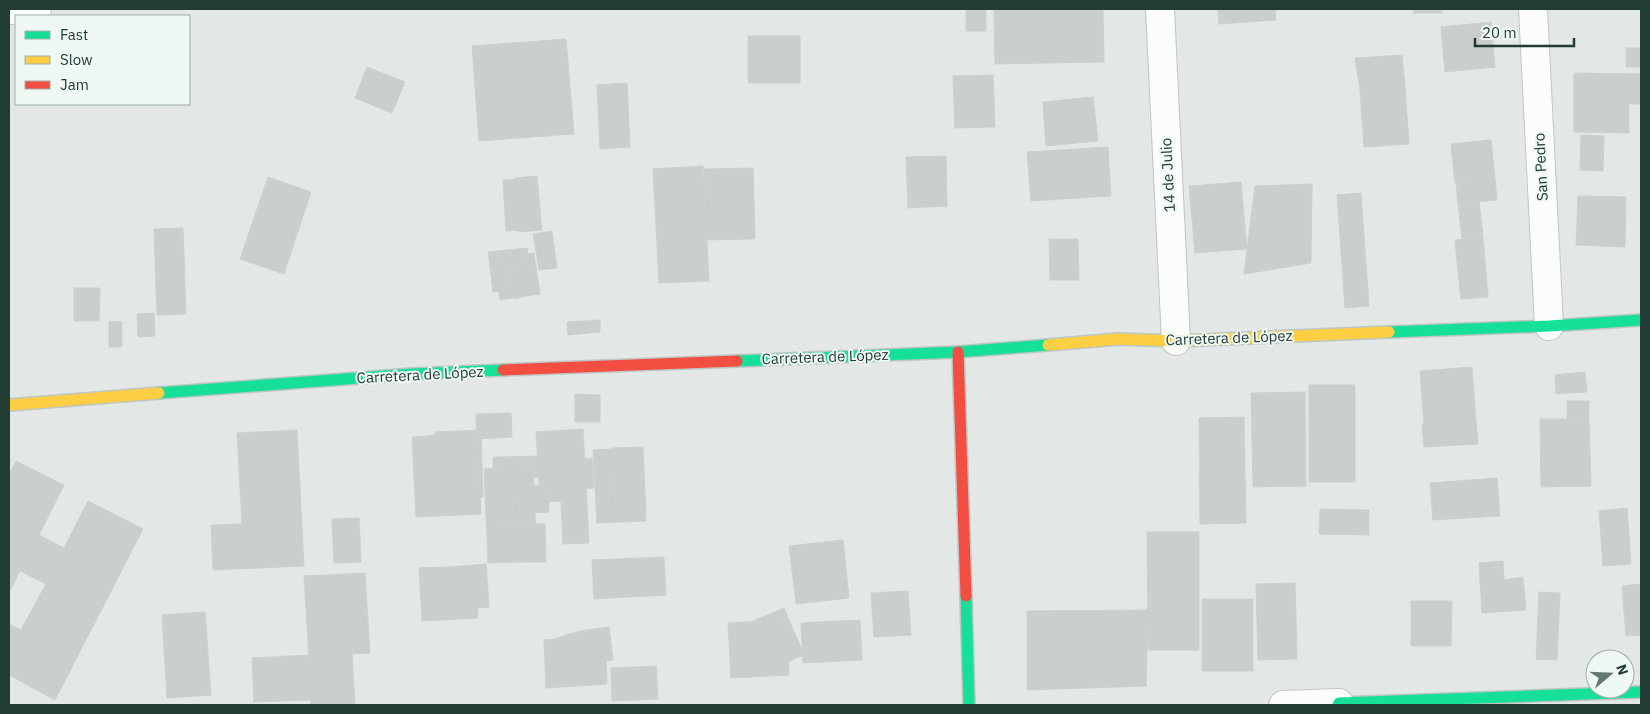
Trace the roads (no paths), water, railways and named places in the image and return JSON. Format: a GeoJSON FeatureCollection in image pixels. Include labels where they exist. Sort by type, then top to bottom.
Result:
{"type":"FeatureCollection","features":[{"type":"Feature","properties":{"kind":"main road","name":"Carretera de López"},"geometry":{"type":"LineString","coordinates":[[9,405],[412,374],[958,352],[1118,339],[1176,341],[1549,326],[1641,320]]}},
{"type":"Feature","properties":{"kind":"main road"},"geometry":{"type":"LineString","coordinates":[[958,352],[969,705]]}},
{"type":"Feature","properties":{"kind":"main road"},"geometry":{"type":"LineString","coordinates":[[1338,704],[1641,692]]}},
{"type":"Feature","properties":{"kind":"street"},"geometry":{"type":"LineString","coordinates":[[9,10],[38,9]]}},
{"type":"Feature","properties":{"kind":"street","name":"14 de Julio"},"geometry":{"type":"LineString","coordinates":[[1160,9],[1176,341]]}},
{"type":"Feature","properties":{"kind":"street","name":"San Pedro"},"geometry":{"type":"LineString","coordinates":[[1533,9],[1549,326]]}},
{"type":"Feature","properties":{"kind":"street"},"geometry":{"type":"LineString","coordinates":[[1283,705],[1338,704]]}}]}
